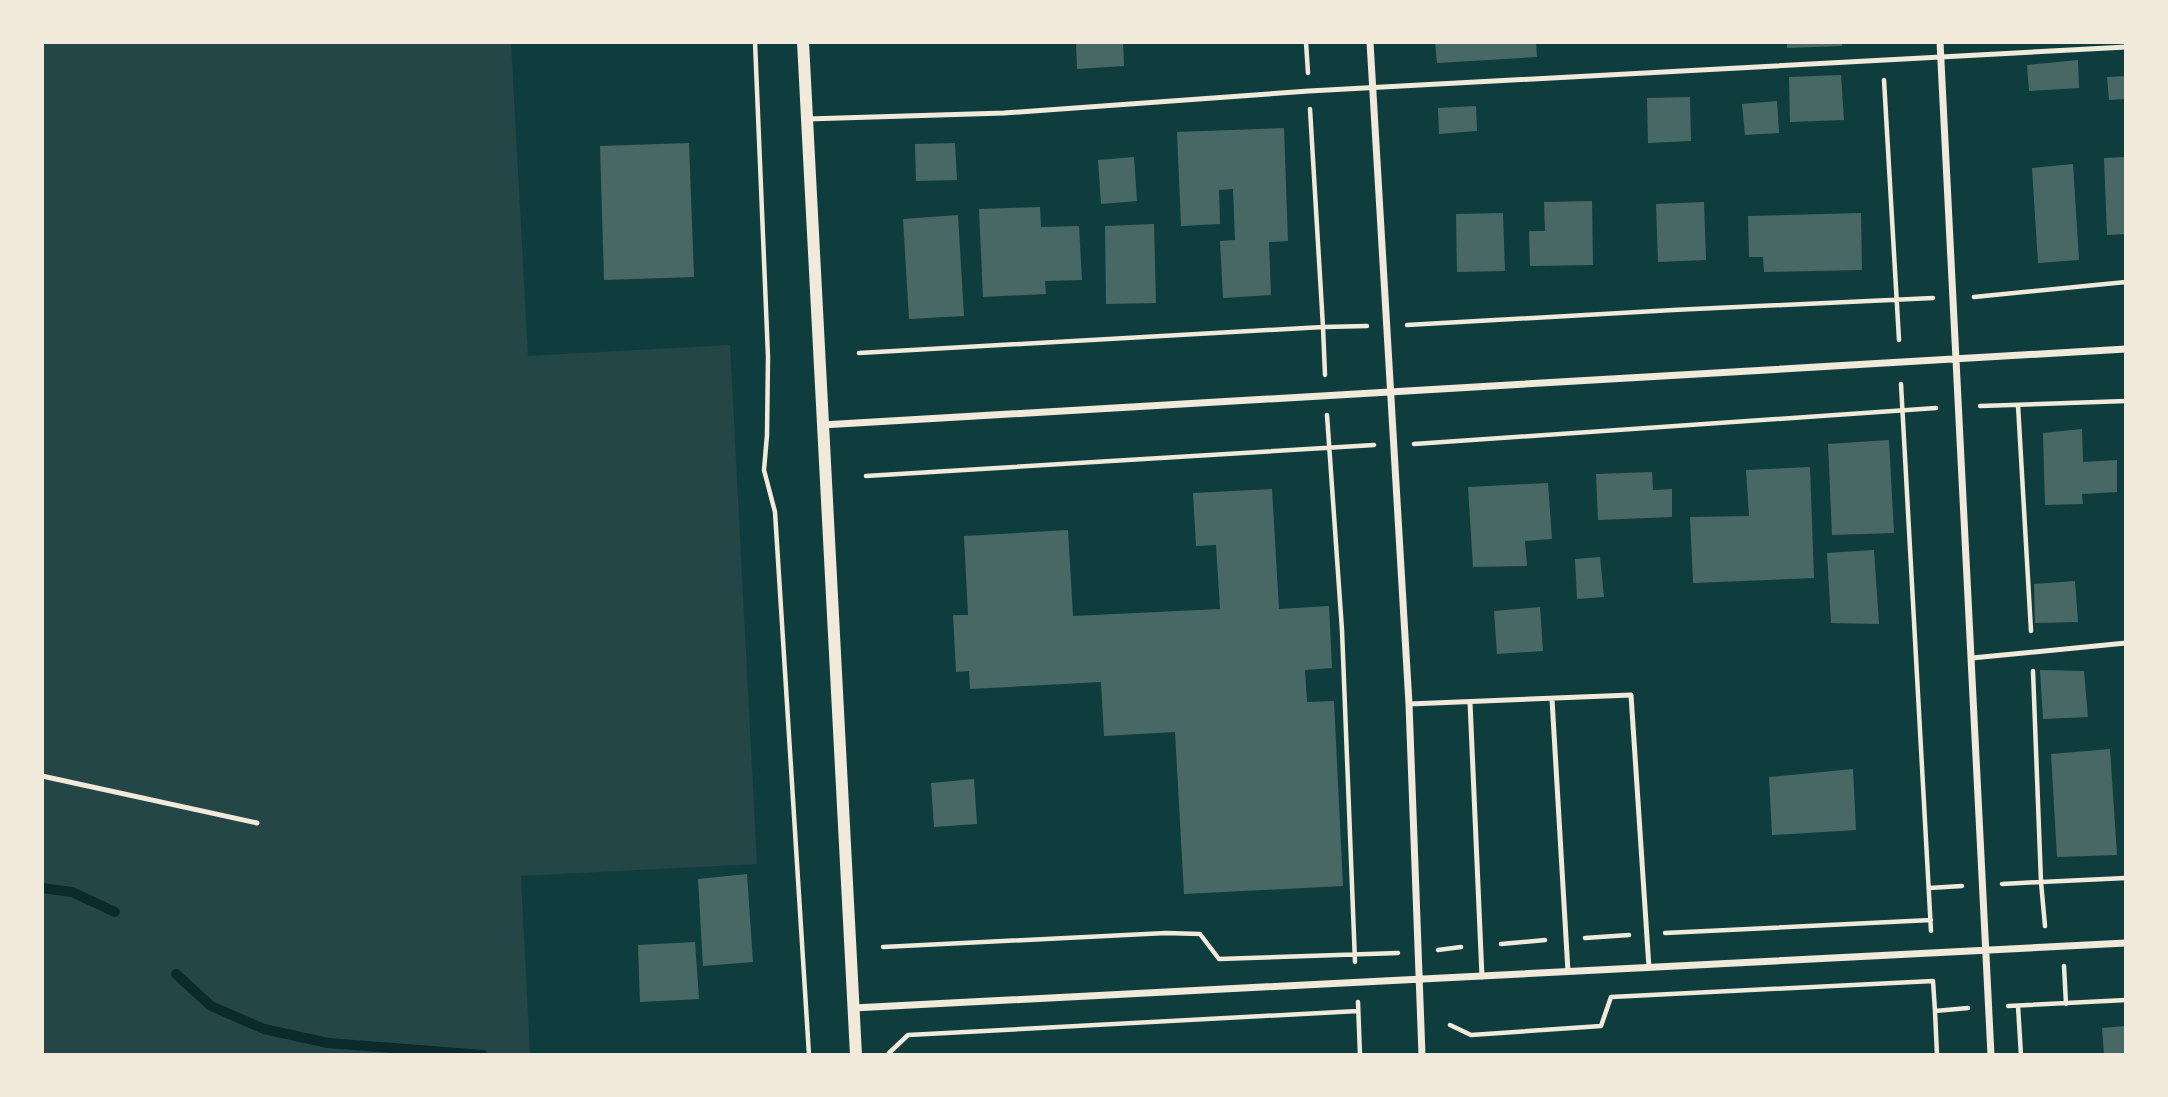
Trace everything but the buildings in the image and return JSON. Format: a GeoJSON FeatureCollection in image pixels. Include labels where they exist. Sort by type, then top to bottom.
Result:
{"type":"FeatureCollection","features":[{"type":"Feature","properties":{"kind":"street"},"geometry":{"type":"LineString","coordinates":[[803,42],[856,1055]]}},
{"type":"Feature","properties":{"kind":"street"},"geometry":{"type":"LineString","coordinates":[[1370,42],[1409,704],[1422,1055]]}},
{"type":"Feature","properties":{"kind":"street"},"geometry":{"type":"LineString","coordinates":[[1940,42],[1991,1055]]}},
{"type":"Feature","properties":{"kind":"street"},"geometry":{"type":"LineString","coordinates":[[822,425],[2126,349]]}},
{"type":"Feature","properties":{"kind":"street"},"geometry":{"type":"LineString","coordinates":[[853,1009],[2126,943]]}},
{"type":"Feature","properties":{"kind":"lane"},"geometry":{"type":"LineString","coordinates":[[807,119],[1004,113],[1309,91],[2126,47]]}},
{"type":"Feature","properties":{"kind":"lane"},"geometry":{"type":"LineString","coordinates":[[1972,657],[2126,643]]}},
{"type":"Feature","properties":{"kind":"lane"},"geometry":{"type":"LineString","coordinates":[[1409,704],[1631,695],[1649,968]]}},
{"type":"Feature","properties":{"kind":"lane"},"geometry":{"type":"LineString","coordinates":[[1552,699],[1568,972]]}},
{"type":"Feature","properties":{"kind":"lane"},"geometry":{"type":"LineString","coordinates":[[1470,702],[1482,977]]}},
{"type":"Feature","properties":{"kind":"lane"},"geometry":{"type":"LineString","coordinates":[[42,776],[257,823]]}},
{"type":"Feature","properties":{"kind":"path"},"geometry":{"type":"LineString","coordinates":[[755,42],[768,356],[764,470],[775,512],[809,1055]]}},
{"type":"Feature","properties":{"kind":"path"},"geometry":{"type":"LineString","coordinates":[[1306,42],[1325,396],[1342,630],[1360,1055]]}},
{"type":"Feature","properties":{"kind":"path"},"geometry":{"type":"LineString","coordinates":[[1883,61],[1932,953]]}},
{"type":"Feature","properties":{"kind":"path"},"geometry":{"type":"LineString","coordinates":[[859,353],[1323,327],[2011,295],[2126,282]]}},
{"type":"Feature","properties":{"kind":"path"},"geometry":{"type":"LineString","coordinates":[[1902,410],[2126,401]]}},
{"type":"Feature","properties":{"kind":"path"},"geometry":{"type":"LineString","coordinates":[[2066,1004],[2064,960],[2050,947],[2041,882],[2126,878]]}},
{"type":"Feature","properties":{"kind":"path"},"geometry":{"type":"LineString","coordinates":[[1450,1025],[1471,1035],[1601,1026],[1611,997],[1933,981],[1935,1011]]}},
{"type":"Feature","properties":{"kind":"path"},"geometry":{"type":"LineString","coordinates":[[2018,1006],[2021,1055]]}},
{"type":"Feature","properties":{"kind":"path"},"geometry":{"type":"LineString","coordinates":[[889,1054],[908,1035],[1358,1011]]}},
{"type":"Feature","properties":{"kind":"shaded area"},"geometry":{"type":"Polygon","coordinates":[[[42,42],[511,42],[528,356],[730,345],[757,864],[521,876],[530,1055],[42,1055],[42,42]]]}},
{"type":"Feature","properties":{"kind":"waterway"},"geometry":{"type":"LineString","coordinates":[[42,888],[72,892],[115,912]]}},
{"type":"Feature","properties":{"kind":"waterway"},"geometry":{"type":"LineString","coordinates":[[176,974],[211,1006],[264,1029],[328,1043],[483,1055]]}}]}
